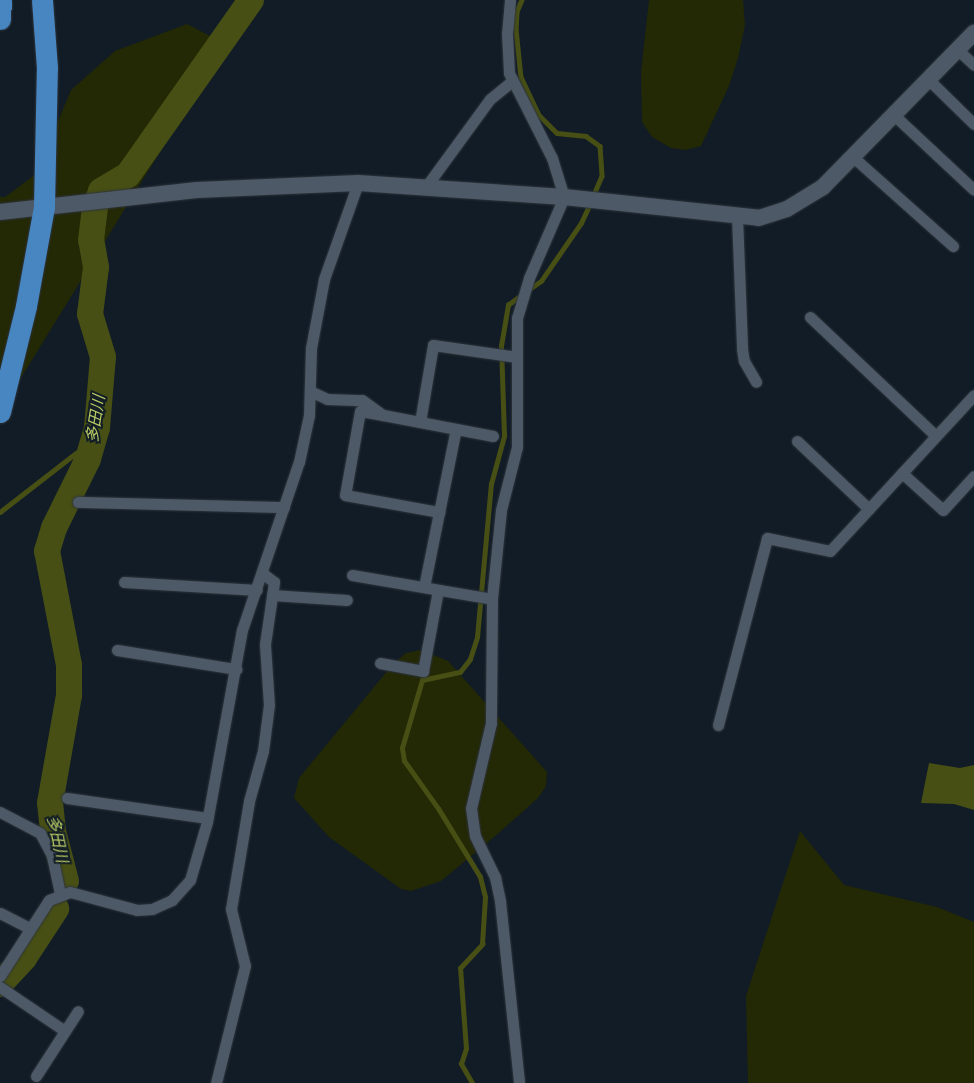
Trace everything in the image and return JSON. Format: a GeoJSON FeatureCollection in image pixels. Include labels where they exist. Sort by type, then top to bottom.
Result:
{"type":"FeatureCollection","features":[{"type":"Feature","properties":{"kind":"highway"},"geometry":{"type":"LineString","coordinates":[[0,19],[1,0]]}},
{"type":"Feature","properties":{"kind":"highway"},"geometry":{"type":"LineString","coordinates":[[0,412],[26,306],[44,207],[47,68],[42,0]]}},
{"type":"Feature","properties":{"kind":"street"},"geometry":{"type":"LineString","coordinates":[[510,0],[507,33],[512,81],[552,158],[564,197],[529,278],[517,318],[517,446],[501,510],[492,599],[491,723],[471,808],[475,836],[495,877],[500,901],[519,1083]]}},
{"type":"Feature","properties":{"kind":"street"},"geometry":{"type":"LineString","coordinates":[[0,212],[197,190],[358,183],[564,197],[759,218],[787,209],[823,187],[974,34]]}},
{"type":"Feature","properties":{"kind":"street"},"geometry":{"type":"LineString","coordinates":[[958,50],[974,65]]}},
{"type":"Feature","properties":{"kind":"street"},"geometry":{"type":"LineString","coordinates":[[929,80],[974,124]]}},
{"type":"Feature","properties":{"kind":"street"},"geometry":{"type":"LineString","coordinates":[[425,188],[490,99],[512,81]]}},
{"type":"Feature","properties":{"kind":"street"},"geometry":{"type":"LineString","coordinates":[[895,116],[974,190]]}},
{"type":"Feature","properties":{"kind":"street"},"geometry":{"type":"LineString","coordinates":[[853,157],[953,246]]}},
{"type":"Feature","properties":{"kind":"street"},"geometry":{"type":"LineString","coordinates":[[0,976],[29,928],[49,900],[70,892],[137,910],[152,910],[172,900],[190,880],[208,818],[242,630],[299,462],[309,415],[310,348],[324,279],[358,183]]}},
{"type":"Feature","properties":{"kind":"street"},"geometry":{"type":"LineString","coordinates":[[737,216],[742,349],[744,361],[756,382]]}},
{"type":"Feature","properties":{"kind":"street"},"geometry":{"type":"LineString","coordinates":[[810,317],[936,436]]}},
{"type":"Feature","properties":{"kind":"street"},"geometry":{"type":"LineString","coordinates":[[420,422],[433,345],[517,357]]}},
{"type":"Feature","properties":{"kind":"street"},"geometry":{"type":"LineString","coordinates":[[310,391],[327,399],[362,400],[383,415]]}},
{"type":"Feature","properties":{"kind":"street"},"geometry":{"type":"LineString","coordinates":[[718,725],[767,538],[830,551],[974,395]]}},
{"type":"Feature","properties":{"kind":"street"},"geometry":{"type":"LineString","coordinates":[[439,512],[345,495],[360,411],[493,436]]}},
{"type":"Feature","properties":{"kind":"street"},"geometry":{"type":"LineString","coordinates":[[424,588],[456,429]]}},
{"type":"Feature","properties":{"kind":"street"},"geometry":{"type":"LineString","coordinates":[[798,441],[869,509]]}},
{"type":"Feature","properties":{"kind":"street"},"geometry":{"type":"LineString","coordinates":[[902,473],[943,510],[974,476]]}},
{"type":"Feature","properties":{"kind":"street"},"geometry":{"type":"LineString","coordinates":[[78,502],[284,507]]}},
{"type":"Feature","properties":{"kind":"street"},"geometry":{"type":"LineString","coordinates":[[216,1083],[245,966],[231,909],[249,801],[263,751],[269,705],[265,644],[274,582],[262,572]]}},
{"type":"Feature","properties":{"kind":"street"},"geometry":{"type":"LineString","coordinates":[[352,575],[492,599]]}},
{"type":"Feature","properties":{"kind":"street"},"geometry":{"type":"LineString","coordinates":[[124,582],[257,590]]}},
{"type":"Feature","properties":{"kind":"street"},"geometry":{"type":"LineString","coordinates":[[380,663],[424,671],[438,590]]}},
{"type":"Feature","properties":{"kind":"street"},"geometry":{"type":"LineString","coordinates":[[272,595],[346,600]]}},
{"type":"Feature","properties":{"kind":"street"},"geometry":{"type":"LineString","coordinates":[[117,650],[236,669]]}},
{"type":"Feature","properties":{"kind":"street"},"geometry":{"type":"LineString","coordinates":[[67,798],[208,818]]}},
{"type":"Feature","properties":{"kind":"street"},"geometry":{"type":"LineString","coordinates":[[0,812],[40,833],[52,856],[60,895]]}},
{"type":"Feature","properties":{"kind":"street"},"geometry":{"type":"LineString","coordinates":[[0,913],[29,928]]}},
{"type":"Feature","properties":{"kind":"street"},"geometry":{"type":"LineString","coordinates":[[0,987],[65,1031]]}},
{"type":"Feature","properties":{"kind":"street"},"geometry":{"type":"LineString","coordinates":[[36,1076],[78,1011]]}},
{"type":"Feature","properties":{"kind":"shaded area"},"geometry":{"type":"Polygon","coordinates":[[[649,0],[743,0],[745,25],[738,58],[729,86],[701,146],[686,150],[671,148],[652,137],[642,122],[641,72],[649,0]]]}},
{"type":"Feature","properties":{"kind":"shaded area"},"geometry":{"type":"Polygon","coordinates":[[[187,24],[210,36],[214,44],[195,95],[0,412],[0,197],[5,197],[36,174],[71,90],[115,51],[187,24]]]}},
{"type":"Feature","properties":{"kind":"shaded area"},"geometry":{"type":"Polygon","coordinates":[[[421,650],[448,661],[547,772],[546,786],[538,798],[493,838],[441,881],[411,891],[401,889],[329,837],[294,798],[299,778],[393,664],[406,653],[421,650]]]}},
{"type":"Feature","properties":{"kind":"shaded area"},"geometry":{"type":"Polygon","coordinates":[[[929,763],[960,768],[974,765],[974,810],[954,804],[921,803],[929,763]]]}},
{"type":"Feature","properties":{"kind":"shaded area"},"geometry":{"type":"Polygon","coordinates":[[[800,831],[844,885],[937,907],[974,922],[974,1083],[748,1083],[746,996],[800,831]]]}},
{"type":"Feature","properties":{"kind":"waterway","name":"多田川"},"geometry":{"type":"LineString","coordinates":[[66,881],[53,831],[50,803],[69,695],[69,665],[47,551],[54,528],[88,459],[97,428],[103,357],[90,314],[96,267],[91,240],[95,207],[101,191],[128,175],[251,0]]}},
{"type":"Feature","properties":{"kind":"waterway"},"geometry":{"type":"LineString","coordinates":[[522,0],[517,12],[516,29],[521,77],[539,115],[557,133],[586,136],[600,146],[602,176],[593,197]]}},
{"type":"Feature","properties":{"kind":"waterway"},"geometry":{"type":"LineString","coordinates":[[528,290],[541,281],[581,223],[590,204]]}},
{"type":"Feature","properties":{"kind":"waterway"},"geometry":{"type":"LineString","coordinates":[[472,1083],[461,1064],[466,1049],[460,968],[482,944],[485,897],[480,877],[439,810],[404,761],[402,748],[422,680],[460,672],[470,659],[477,637],[491,484],[504,436],[501,346],[508,305],[520,296]]}},
{"type":"Feature","properties":{"kind":"waterway"},"geometry":{"type":"LineString","coordinates":[[0,512],[76,453],[90,447]]}},
{"type":"Feature","properties":{"kind":"waterway","name":"多田川"},"geometry":{"type":"LineString","coordinates":[[0,984],[24,958],[56,909]]}}]}
